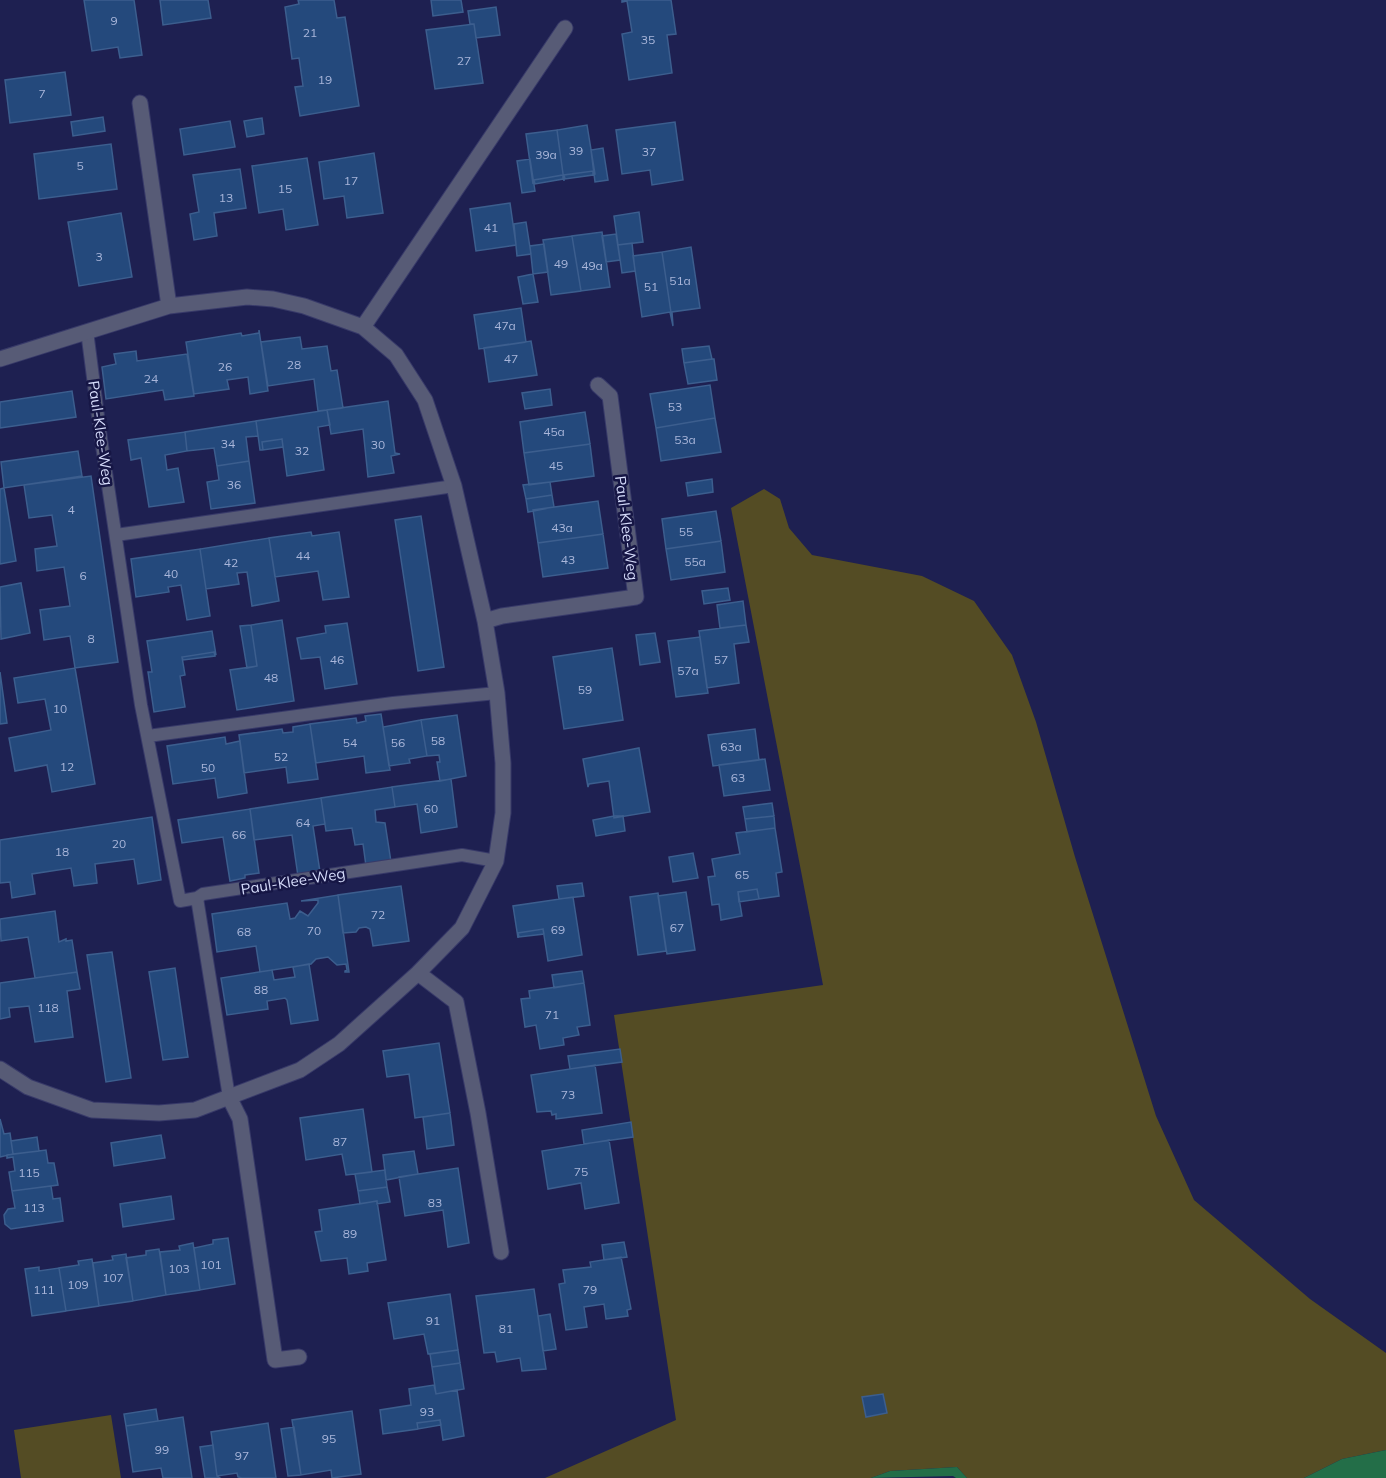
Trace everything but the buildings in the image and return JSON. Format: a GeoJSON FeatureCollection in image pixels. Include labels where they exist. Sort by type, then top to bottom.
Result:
{"type":"FeatureCollection","features":[{"type":"Feature","properties":{"kind":"street"},"geometry":{"type":"LineString","coordinates":[[363,327],[565,28]]}},
{"type":"Feature","properties":{"kind":"street"},"geometry":{"type":"LineString","coordinates":[[140,103],[169,306]]}},
{"type":"Feature","properties":{"kind":"street"},"geometry":{"type":"LineString","coordinates":[[0,359],[169,306],[247,297],[273,299],[304,306],[363,327],[396,355],[425,400],[454,486],[485,621],[497,693],[503,763],[503,813],[496,861],[462,928],[418,973],[339,1044],[300,1070],[195,1110],[168,1113],[92,1110],[27,1087],[0,1069]]}},
{"type":"Feature","properties":{"kind":"street","name":"Paul-Klee-Weg"},"geometry":{"type":"LineString","coordinates":[[485,621],[502,616],[636,597],[610,396],[598,385]]}},
{"type":"Feature","properties":{"kind":"street"},"geometry":{"type":"LineString","coordinates":[[418,973],[456,1002],[478,1113],[501,1252]]}},
{"type":"Feature","properties":{"kind":"street"},"geometry":{"type":"LineString","coordinates":[[229,1097],[240,1119],[275,1360],[299,1357]]}},
{"type":"Feature","properties":{"kind":"lane","name":"Paul-Klee-Weg"},"geometry":{"type":"LineString","coordinates":[[87,331],[141,705],[180,901],[203,894],[462,855],[496,861]]}},
{"type":"Feature","properties":{"kind":"lane"},"geometry":{"type":"LineString","coordinates":[[116,535],[454,486]]}},
{"type":"Feature","properties":{"kind":"lane"},"geometry":{"type":"LineString","coordinates":[[148,736],[393,703],[497,693]]}},
{"type":"Feature","properties":{"kind":"lane"},"geometry":{"type":"LineString","coordinates":[[196,898],[229,1097]]}},
{"type":"Feature","properties":{"kind":"shaded area"},"geometry":{"type":"Polygon","coordinates":[[[764,489],[780,499],[789,528],[812,555],[922,576],[974,601],[1012,655],[1036,722],[1075,857],[1156,1116],[1194,1200],[1310,1299],[1386,1353],[1386,1450],[1342,1459],[1304,1478],[967,1478],[957,1467],[890,1471],[871,1478],[545,1478],[676,1420],[614,1015],[823,985],[731,508],[764,489]]]}},
{"type":"Feature","properties":{"kind":"shaded area"},"geometry":{"type":"Polygon","coordinates":[[[111,1415],[121,1478],[21,1478],[14,1430],[111,1415]]]}},
{"type":"Feature","properties":{"kind":"shaded area"},"geometry":{"type":"Polygon","coordinates":[[[1386,1450],[1386,1478],[1304,1478],[1342,1459],[1386,1450]]]}},
{"type":"Feature","properties":{"kind":"shaded area"},"geometry":{"type":"Polygon","coordinates":[[[957,1467],[967,1478],[953,1476],[871,1478],[890,1471],[957,1467]]]}}]}
